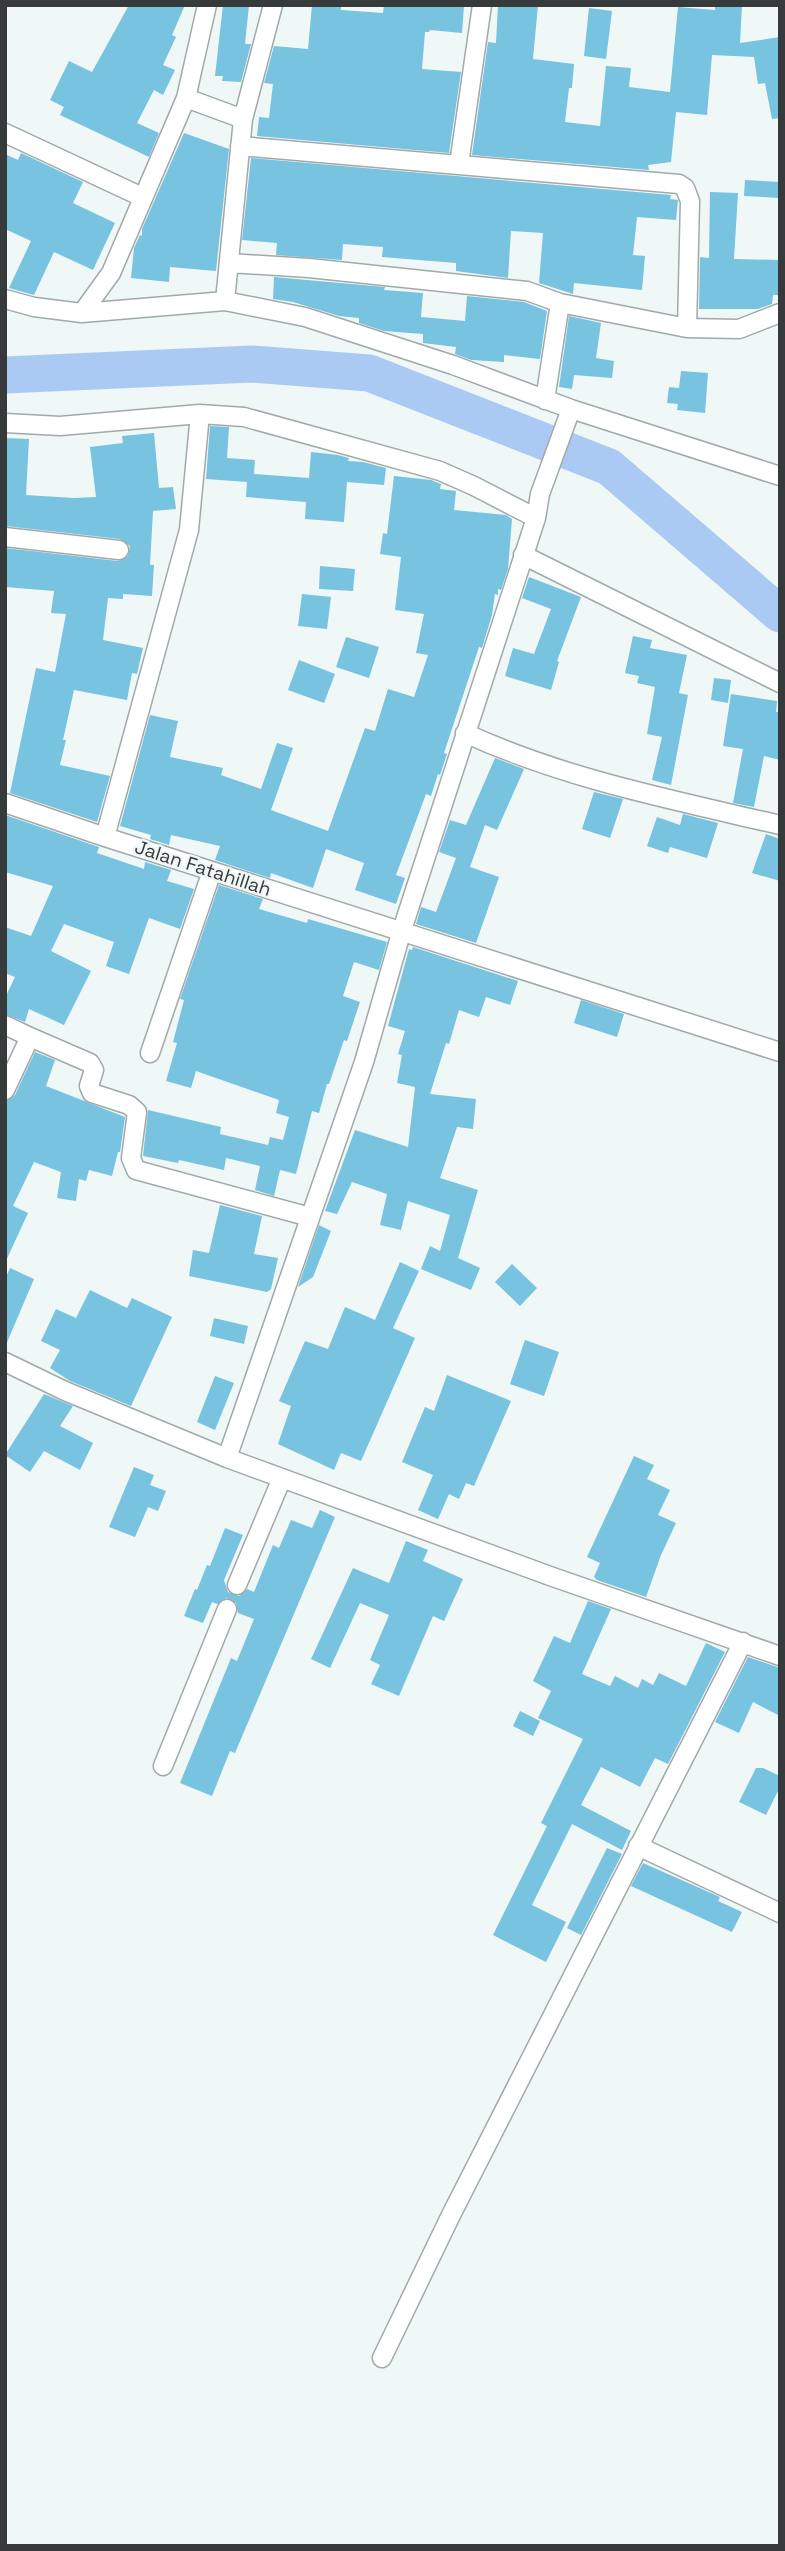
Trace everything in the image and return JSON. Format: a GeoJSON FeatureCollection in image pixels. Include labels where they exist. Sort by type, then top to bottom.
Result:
{"type":"FeatureCollection","features":[{"type":"Feature","properties":{"kind":"street"},"geometry":{"type":"LineString","coordinates":[[82,313],[111,273],[186,98],[207,5]]}},
{"type":"Feature","properties":{"kind":"street"},"geometry":{"type":"LineString","coordinates":[[225,301],[243,118],[273,5]]}},
{"type":"Feature","properties":{"kind":"street"},"geometry":{"type":"LineString","coordinates":[[459,164],[482,5]]}},
{"type":"Feature","properties":{"kind":"street"},"geometry":{"type":"LineString","coordinates":[[186,98],[243,118]]}},
{"type":"Feature","properties":{"kind":"street"},"geometry":{"type":"LineString","coordinates":[[5,133],[142,197]]}},
{"type":"Feature","properties":{"kind":"street"},"geometry":{"type":"LineString","coordinates":[[240,146],[679,184],[685,188],[690,201],[687,328]]}},
{"type":"Feature","properties":{"kind":"street"},"geometry":{"type":"LineString","coordinates":[[229,263],[309,268],[527,291],[560,303],[687,328],[739,329],[780,313]]}},
{"type":"Feature","properties":{"kind":"street"},"geometry":{"type":"LineString","coordinates":[[5,299],[34,307],[82,313],[225,301],[305,317],[453,365],[545,400],[568,416],[780,476]]}},
{"type":"Feature","properties":{"kind":"street"},"geometry":{"type":"LineString","coordinates":[[545,400],[560,303]]}},
{"type":"Feature","properties":{"kind":"street"},"geometry":{"type":"LineString","coordinates":[[5,423],[79,426],[200,414],[261,420],[419,464],[474,486],[536,518]]}},
{"type":"Feature","properties":{"kind":"street"},"geometry":{"type":"LineString","coordinates":[[105,838],[189,530],[200,414]]}},
{"type":"Feature","properties":{"kind":"street"},"geometry":{"type":"LineString","coordinates":[[227,1458],[366,1056],[402,930],[536,518],[540,494],[568,416]]}},
{"type":"Feature","properties":{"kind":"street"},"geometry":{"type":"LineString","coordinates":[[5,537],[118,550]]}},
{"type":"Feature","properties":{"kind":"street"},"geometry":{"type":"LineString","coordinates":[[523,555],[780,683]]}},
{"type":"Feature","properties":{"kind":"street"},"geometry":{"type":"LineString","coordinates":[[465,733],[516,755],[575,775],[780,825]]}},
{"type":"Feature","properties":{"kind":"street","name":"Jalan Fatahillah"},"geometry":{"type":"LineString","coordinates":[[5,803],[105,838],[780,1052]]}},
{"type":"Feature","properties":{"kind":"street"},"geometry":{"type":"LineString","coordinates":[[150,1053],[212,871]]}},
{"type":"Feature","properties":{"kind":"street"},"geometry":{"type":"LineString","coordinates":[[5,1025],[90,1063],[94,1070],[89,1086],[92,1093],[129,1105],[136,1112],[131,1158],[136,1170],[310,1217]]}},
{"type":"Feature","properties":{"kind":"street"},"geometry":{"type":"LineString","coordinates":[[5,1090],[30,1037]]}},
{"type":"Feature","properties":{"kind":"street"},"geometry":{"type":"LineString","coordinates":[[5,1362],[65,1391],[227,1458],[550,1576],[780,1656]]}},
{"type":"Feature","properties":{"kind":"street"},"geometry":{"type":"LineString","coordinates":[[237,1585],[282,1478]]}},
{"type":"Feature","properties":{"kind":"street"},"geometry":{"type":"LineString","coordinates":[[163,1766],[228,1609]]}},
{"type":"Feature","properties":{"kind":"street"},"geometry":{"type":"LineString","coordinates":[[382,2358],[451,2215],[743,1642]]}},
{"type":"Feature","properties":{"kind":"street"},"geometry":{"type":"LineString","coordinates":[[638,1846],[780,1913]]}},
{"type":"Feature","properties":{"kind":"building"},"geometry":{"type":"Polygon","coordinates":[[[129,5],[185,5],[172,35],[176,37],[163,65],[175,70],[163,95],[154,90],[137,123],[159,133],[149,157],[60,115],[64,107],[50,100],[69,61],[92,72],[129,5]]]}},
{"type":"Feature","properties":{"kind":"building"},"geometry":{"type":"Polygon","coordinates":[[[223,5],[249,5],[245,44],[251,44],[241,82],[222,81],[223,76],[215,76],[223,5]]]}},
{"type":"Feature","properties":{"kind":"building"},"geometry":{"type":"Polygon","coordinates":[[[312,5],[341,5],[341,10],[383,13],[384,5],[464,5],[462,33],[430,30],[425,32],[422,69],[461,72],[449,153],[257,136],[259,117],[269,118],[273,84],[264,83],[274,46],[308,49],[312,5]]]}},
{"type":"Feature","properties":{"kind":"building"},"geometry":{"type":"Polygon","coordinates":[[[498,5],[538,5],[533,59],[574,64],[565,122],[600,126],[606,66],[631,68],[629,87],[670,92],[678,7],[715,10],[715,5],[742,5],[740,43],[780,37],[780,118],[772,119],[765,83],[758,84],[754,57],[712,55],[707,115],[676,112],[671,162],[648,165],[649,170],[472,155],[488,42],[496,43],[498,5]]]}},
{"type":"Feature","properties":{"kind":"building"},"geometry":{"type":"Polygon","coordinates":[[[589,8],[612,11],[606,59],[584,56],[589,8]]]}},
{"type":"Feature","properties":{"kind":"building"},"geometry":{"type":"Polygon","coordinates":[[[184,133],[229,149],[216,271],[170,267],[169,282],[131,278],[134,248],[140,235],[142,236],[142,229],[184,133]]]}},
{"type":"Feature","properties":{"kind":"building"},"geometry":{"type":"Polygon","coordinates":[[[21,153],[83,182],[73,203],[115,223],[93,270],[54,252],[34,295],[9,288],[31,241],[5,229],[5,154],[18,160],[21,153]]]}},
{"type":"Feature","properties":{"kind":"building"},"geometry":{"type":"Polygon","coordinates":[[[251,158],[671,195],[670,199],[678,200],[676,220],[637,217],[633,255],[645,256],[642,290],[574,283],[573,294],[539,283],[543,233],[511,231],[508,278],[456,271],[456,263],[382,257],[383,247],[343,244],[342,260],[276,255],[277,243],[242,240],[251,158]]]}},
{"type":"Feature","properties":{"kind":"building"},"geometry":{"type":"Polygon","coordinates":[[[745,180],[780,182],[780,198],[744,196],[745,180]]]}},
{"type":"Feature","properties":{"kind":"building"},"geometry":{"type":"Polygon","coordinates":[[[710,192],[738,193],[734,259],[780,260],[780,295],[773,295],[772,304],[758,309],[699,309],[700,257],[709,258],[710,192]]]}},
{"type":"Feature","properties":{"kind":"building"},"geometry":{"type":"Polygon","coordinates":[[[274,277],[423,293],[421,317],[465,321],[467,296],[524,302],[547,311],[540,359],[504,355],[504,362],[471,360],[455,354],[456,347],[423,343],[423,334],[384,331],[359,323],[359,318],[339,316],[273,299],[274,277]]]}},
{"type":"Feature","properties":{"kind":"building"},"geometry":{"type":"Polygon","coordinates":[[[569,316],[601,323],[596,358],[614,361],[612,378],[574,375],[572,389],[559,387],[569,316]]]}},
{"type":"Feature","properties":{"kind":"building"},"geometry":{"type":"Polygon","coordinates":[[[681,371],[708,373],[705,413],[677,410],[678,404],[667,403],[669,387],[679,388],[681,371]]]}},
{"type":"Feature","properties":{"kind":"building"},"geometry":{"type":"Polygon","coordinates":[[[210,426],[229,427],[227,458],[255,460],[254,474],[309,478],[311,452],[338,455],[349,458],[348,461],[386,468],[384,485],[347,482],[344,522],[305,519],[306,502],[246,497],[247,482],[206,479],[210,426]]]}},
{"type":"Feature","properties":{"kind":"building"},"geometry":{"type":"Polygon","coordinates":[[[154,433],[159,488],[173,487],[176,509],[153,511],[150,565],[154,565],[152,596],[123,594],[123,599],[108,598],[103,640],[143,648],[137,674],[132,673],[127,700],[74,690],[63,740],[66,740],[60,765],[110,776],[97,822],[10,793],[36,668],[55,672],[66,614],[51,613],[54,591],[5,587],[5,548],[118,561],[128,556],[130,546],[120,539],[5,526],[5,438],[29,439],[26,495],[74,498],[96,497],[90,447],[123,443],[122,436],[154,433]]]}},
{"type":"Feature","properties":{"kind":"building"},"geometry":{"type":"Polygon","coordinates":[[[394,476],[431,480],[441,484],[440,489],[456,491],[454,510],[506,515],[512,519],[508,569],[501,590],[498,589],[498,595],[495,594],[482,648],[479,647],[444,753],[447,754],[440,775],[438,774],[431,796],[426,794],[396,875],[405,878],[396,904],[355,890],[364,863],[326,849],[313,888],[271,873],[270,878],[215,860],[220,846],[171,835],[169,845],[150,839],[151,835],[120,826],[150,715],[178,721],[170,757],[223,768],[221,775],[261,789],[277,743],[293,748],[271,810],[328,831],[365,728],[375,731],[388,689],[414,697],[428,655],[416,653],[424,614],[395,610],[401,557],[380,554],[383,533],[387,534],[394,476]]]}},
{"type":"Feature","properties":{"kind":"building"},"geometry":{"type":"Polygon","coordinates":[[[320,566],[355,569],[353,591],[319,589],[320,566]]]}},
{"type":"Feature","properties":{"kind":"building"},"geometry":{"type":"Polygon","coordinates":[[[529,577],[581,597],[557,661],[559,662],[551,690],[505,676],[513,648],[534,654],[551,609],[522,598],[529,577]]]}},
{"type":"Feature","properties":{"kind":"building"},"geometry":{"type":"Polygon","coordinates":[[[302,594],[331,597],[327,629],[298,626],[302,594]]]}},
{"type":"Feature","properties":{"kind":"building"},"geometry":{"type":"Polygon","coordinates":[[[633,636],[652,640],[650,648],[687,655],[679,693],[688,695],[671,785],[652,780],[662,737],[647,734],[655,687],[637,683],[639,676],[625,673],[633,636]]]}},
{"type":"Feature","properties":{"kind":"building"},"geometry":{"type":"Polygon","coordinates":[[[346,637],[379,647],[369,678],[336,667],[346,637]]]}},
{"type":"Feature","properties":{"kind":"building"},"geometry":{"type":"Polygon","coordinates":[[[299,660],[335,674],[324,703],[288,690],[299,660]]]}},
{"type":"Feature","properties":{"kind":"building"},"geometry":{"type":"Polygon","coordinates":[[[714,678],[731,680],[728,703],[711,700],[714,678]]]}},
{"type":"Feature","properties":{"kind":"building"},"geometry":{"type":"Polygon","coordinates":[[[731,694],[777,701],[776,712],[780,712],[780,760],[764,756],[754,807],[733,803],[743,749],[723,746],[731,694]]]}},
{"type":"Feature","properties":{"kind":"building"},"geometry":{"type":"Polygon","coordinates":[[[495,758],[524,769],[497,830],[485,825],[470,867],[499,877],[476,943],[416,924],[421,907],[436,912],[456,858],[439,852],[450,820],[466,825],[495,758]]]}},
{"type":"Feature","properties":{"kind":"building"},"geometry":{"type":"Polygon","coordinates":[[[594,792],[623,799],[610,838],[582,829],[594,792]]]}},
{"type":"Feature","properties":{"kind":"building"},"geometry":{"type":"Polygon","coordinates":[[[683,814],[718,823],[707,858],[670,847],[668,853],[647,846],[657,817],[680,825],[683,814]]]}},
{"type":"Feature","properties":{"kind":"building"},"geometry":{"type":"Polygon","coordinates":[[[5,815],[99,847],[97,853],[144,869],[145,862],[171,870],[167,881],[194,889],[180,929],[149,918],[129,974],[106,966],[114,942],[64,924],[51,951],[91,971],[64,1025],[29,1009],[25,1022],[5,1014],[5,998],[15,977],[5,973],[5,927],[31,936],[53,886],[5,872],[5,815]]]}},
{"type":"Feature","properties":{"kind":"building"},"geometry":{"type":"Polygon","coordinates":[[[766,834],[780,839],[780,881],[752,873],[766,834]]]}},
{"type":"Feature","properties":{"kind":"building"},"geometry":{"type":"Polygon","coordinates":[[[219,885],[263,899],[259,909],[307,923],[308,919],[387,942],[379,970],[354,962],[343,996],[360,1002],[347,1041],[344,1040],[319,1113],[312,1111],[296,1174],[280,1170],[274,1196],[255,1190],[260,1166],[226,1158],[224,1170],[179,1160],[178,1163],[143,1156],[148,1110],[221,1127],[220,1134],[268,1145],[270,1137],[283,1140],[289,1117],[276,1113],[279,1100],[196,1071],[191,1088],[166,1081],[177,1043],[173,1042],[184,1000],[180,999],[219,885]]]}},
{"type":"Feature","properties":{"kind":"building"},"geometry":{"type":"Polygon","coordinates":[[[413,947],[518,981],[510,1005],[486,997],[479,1017],[459,1010],[430,1094],[476,1099],[473,1129],[457,1127],[440,1178],[478,1190],[458,1258],[480,1268],[471,1290],[421,1269],[430,1246],[440,1251],[450,1215],[408,1201],[401,1230],[380,1225],[387,1194],[352,1182],[337,1214],[325,1211],[355,1130],[408,1147],[415,1087],[397,1083],[402,1055],[398,1054],[405,1031],[388,1026],[409,949],[412,950],[413,947]]]}},
{"type":"Feature","properties":{"kind":"building"},"geometry":{"type":"Polygon","coordinates":[[[581,1000],[624,1014],[617,1037],[574,1023],[581,1000]]]}},
{"type":"Feature","properties":{"kind":"building"},"geometry":{"type":"Polygon","coordinates":[[[35,1052],[55,1060],[46,1086],[125,1117],[120,1152],[112,1176],[89,1170],[86,1181],[79,1179],[76,1201],[57,1198],[61,1172],[34,1162],[13,1206],[28,1213],[5,1263],[5,1101],[15,1095],[35,1052]]]}},
{"type":"Feature","properties":{"kind":"building"},"geometry":{"type":"Polygon","coordinates":[[[220,1205],[262,1216],[254,1254],[278,1258],[271,1289],[267,1292],[189,1276],[193,1250],[209,1253],[220,1205]]]}},
{"type":"Feature","properties":{"kind":"building"},"geometry":{"type":"Polygon","coordinates":[[[319,1225],[331,1231],[313,1277],[298,1287],[319,1225]]]}},
{"type":"Feature","properties":{"kind":"building"},"geometry":{"type":"Polygon","coordinates":[[[400,1262],[419,1271],[393,1328],[415,1338],[361,1461],[341,1453],[334,1470],[278,1444],[291,1406],[279,1401],[305,1341],[328,1349],[345,1307],[375,1320],[400,1262]]]}},
{"type":"Feature","properties":{"kind":"building"},"geometry":{"type":"Polygon","coordinates":[[[512,1264],[537,1288],[520,1306],[495,1282],[512,1264]]]}},
{"type":"Feature","properties":{"kind":"building"},"geometry":{"type":"Polygon","coordinates":[[[10,1268],[34,1279],[5,1347],[5,1279],[10,1268]]]}},
{"type":"Feature","properties":{"kind":"building"},"geometry":{"type":"Polygon","coordinates":[[[90,1290],[127,1308],[132,1298],[172,1317],[131,1406],[70,1381],[50,1368],[60,1350],[41,1341],[56,1309],[76,1318],[90,1290]]]}},
{"type":"Feature","properties":{"kind":"building"},"geometry":{"type":"Polygon","coordinates":[[[214,1318],[248,1326],[244,1344],[210,1336],[214,1318]]]}},
{"type":"Feature","properties":{"kind":"building"},"geometry":{"type":"Polygon","coordinates":[[[525,1340],[559,1352],[544,1396],[510,1384],[525,1340]]]}},
{"type":"Feature","properties":{"kind":"building"},"geometry":{"type":"Polygon","coordinates":[[[447,1375],[511,1401],[474,1486],[466,1483],[459,1499],[449,1494],[438,1519],[418,1510],[433,1475],[402,1462],[425,1407],[434,1411],[447,1375]]]}},
{"type":"Feature","properties":{"kind":"building"},"geometry":{"type":"Polygon","coordinates":[[[215,1376],[234,1383],[215,1430],[197,1422],[215,1376]]]}},
{"type":"Feature","properties":{"kind":"building"},"geometry":{"type":"Polygon","coordinates":[[[44,1394],[73,1406],[60,1426],[93,1443],[80,1470],[44,1451],[30,1472],[5,1455],[44,1394]]]}},
{"type":"Feature","properties":{"kind":"building"},"geometry":{"type":"Polygon","coordinates":[[[634,1456],[654,1465],[647,1479],[670,1490],[658,1515],[676,1523],[646,1597],[597,1580],[594,1577],[600,1563],[587,1557],[634,1456]]]}},
{"type":"Feature","properties":{"kind":"building"},"geometry":{"type":"Polygon","coordinates":[[[134,1467],[154,1475],[150,1485],[166,1491],[158,1511],[148,1507],[135,1537],[109,1527],[134,1467]]]}},
{"type":"Feature","properties":{"kind":"building"},"geometry":{"type":"Polygon","coordinates":[[[320,1510],[335,1517],[235,1753],[230,1751],[212,1796],[180,1783],[231,1658],[237,1661],[254,1619],[238,1613],[236,1603],[226,1598],[217,1604],[212,1602],[203,1623],[184,1616],[207,1565],[210,1566],[225,1528],[243,1535],[224,1580],[228,1592],[239,1596],[247,1589],[254,1592],[273,1545],[279,1548],[291,1520],[312,1528],[320,1510]]]}},
{"type":"Feature","properties":{"kind":"building"},"geometry":{"type":"Polygon","coordinates":[[[406,1541],[428,1550],[423,1561],[463,1579],[444,1621],[433,1616],[399,1696],[371,1684],[380,1665],[370,1660],[389,1615],[360,1603],[330,1668],[311,1659],[353,1568],[389,1583],[406,1541]]]}},
{"type":"Feature","properties":{"kind":"building"},"geometry":{"type":"Polygon","coordinates":[[[588,1601],[611,1609],[582,1674],[610,1686],[615,1676],[638,1688],[642,1679],[653,1685],[659,1673],[686,1686],[706,1643],[725,1652],[668,1764],[655,1758],[640,1787],[601,1767],[581,1805],[631,1831],[622,1850],[572,1824],[532,1905],[566,1922],[546,1962],[493,1935],[547,1826],[541,1823],[583,1739],[538,1718],[551,1691],[533,1681],[554,1636],[570,1643],[588,1601]]]}},
{"type":"Feature","properties":{"kind":"building"},"geometry":{"type":"Polygon","coordinates":[[[748,1657],[780,1668],[780,1716],[753,1702],[739,1733],[715,1722],[748,1657]]]}},
{"type":"Feature","properties":{"kind":"building"},"geometry":{"type":"Polygon","coordinates":[[[520,1711],[540,1721],[533,1736],[513,1726],[520,1711]]]}},
{"type":"Feature","properties":{"kind":"building"},"geometry":{"type":"Polygon","coordinates":[[[756,1768],[763,1768],[780,1776],[780,1787],[766,1815],[739,1802],[756,1768]]]}},
{"type":"Feature","properties":{"kind":"building"},"geometry":{"type":"Polygon","coordinates":[[[607,1848],[622,1854],[581,1935],[567,1928],[607,1848]]]}},
{"type":"Feature","properties":{"kind":"building"},"geometry":{"type":"Polygon","coordinates":[[[643,1863],[720,1897],[718,1901],[742,1912],[732,1932],[631,1886],[643,1863]]]}},
{"type":"Feature","properties":{"kind":"waterway"},"geometry":{"type":"LineString","coordinates":[[5,375],[252,364],[369,373],[609,467],[780,614]]}}]}
